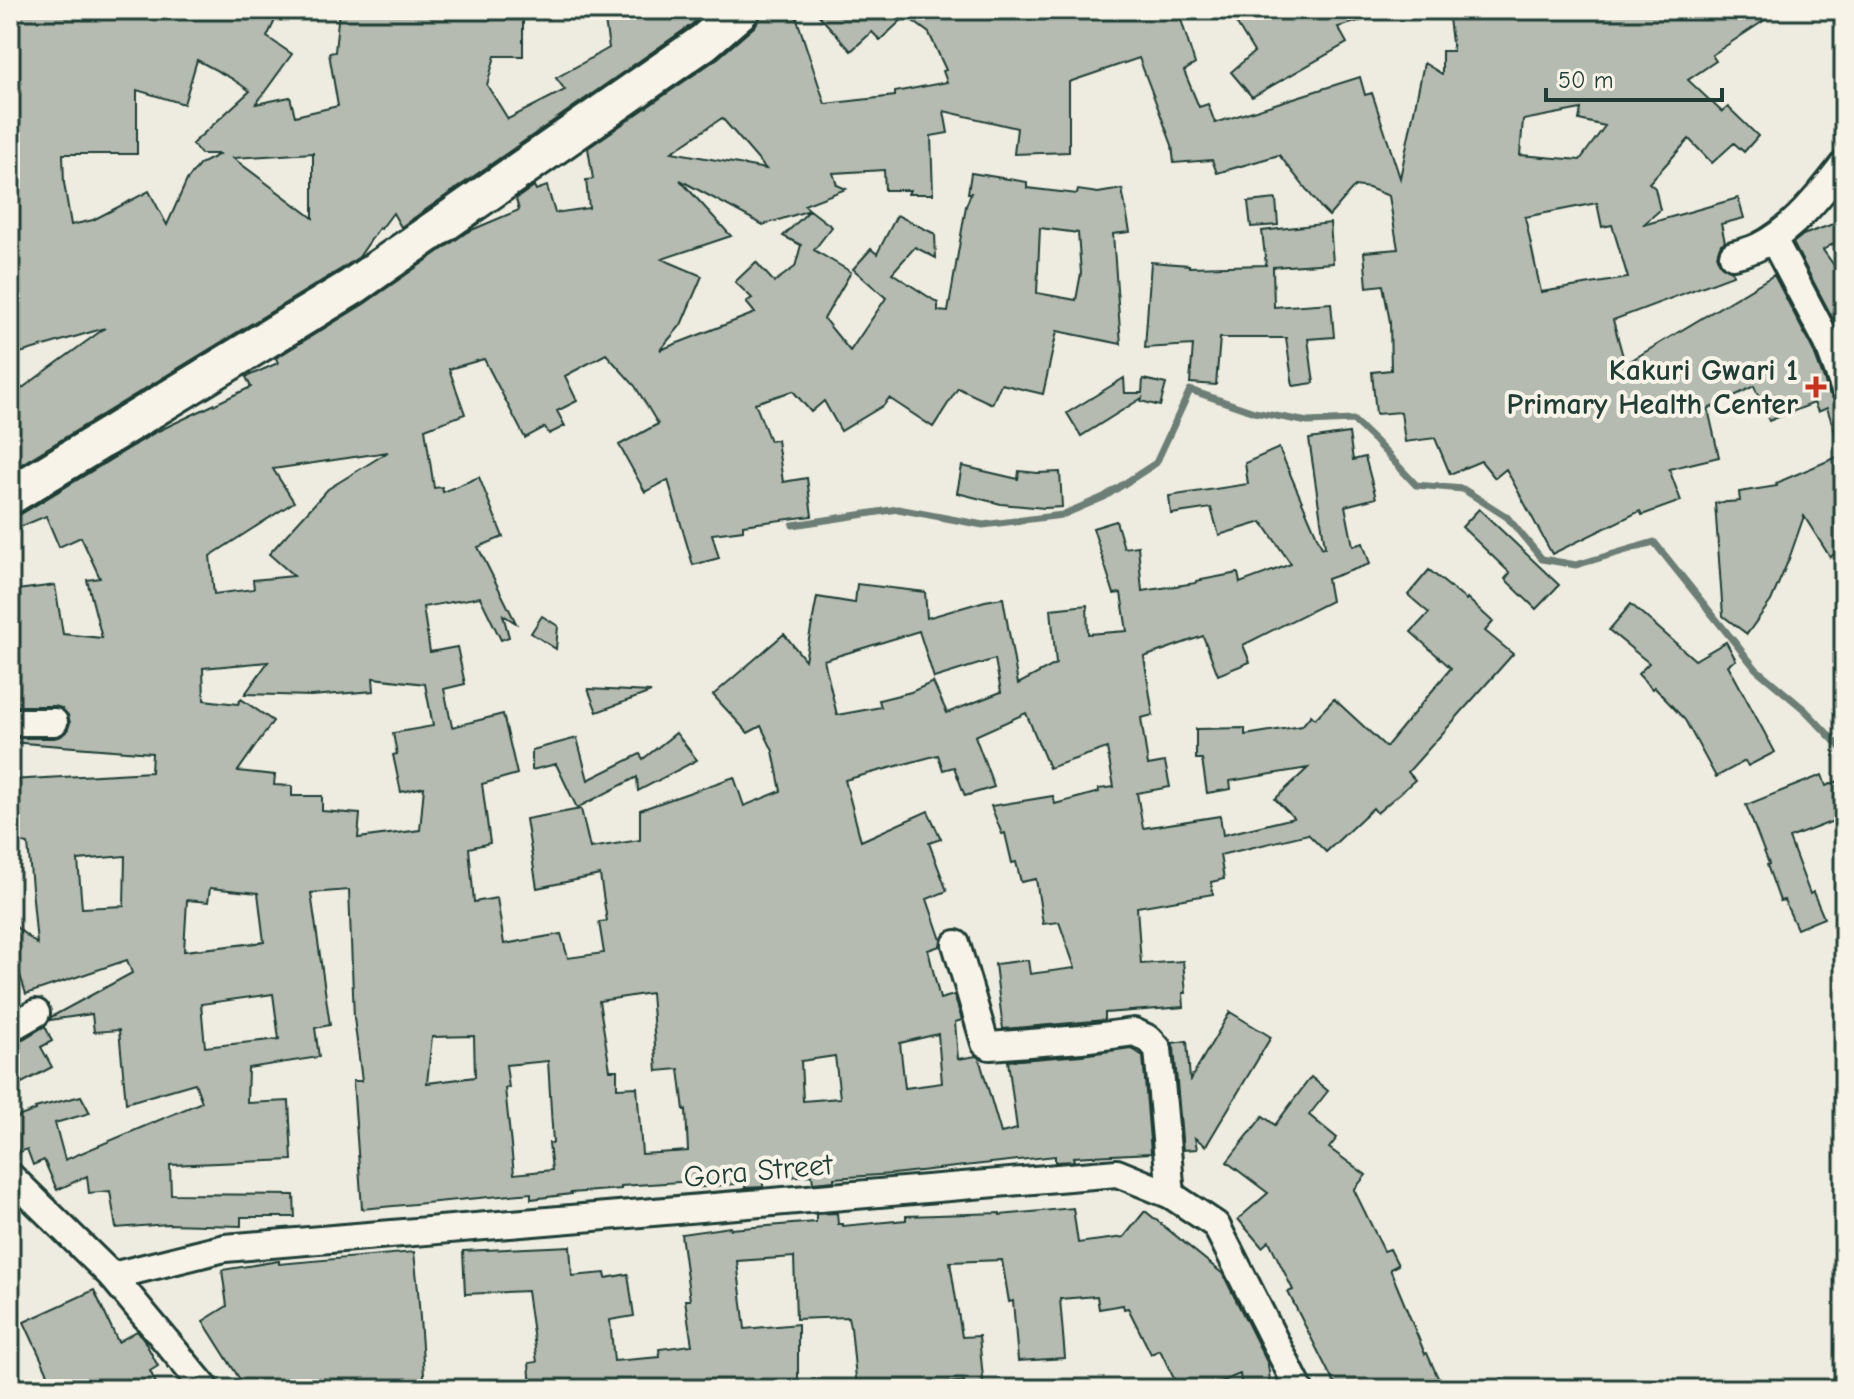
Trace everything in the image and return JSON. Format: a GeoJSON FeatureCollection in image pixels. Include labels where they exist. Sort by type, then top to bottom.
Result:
{"type":"FeatureCollection","features":[{"type":"Feature","properties":{"kind":"street"},"geometry":{"type":"LineString","coordinates":[[10,496],[352,287],[704,42],[741,10]]}},
{"type":"Feature","properties":{"kind":"street"},"geometry":{"type":"LineString","coordinates":[[1733,255],[1755,249],[1773,239],[1819,197],[1844,164]]}},
{"type":"Feature","properties":{"kind":"street"},"geometry":{"type":"LineString","coordinates":[[1773,239],[1828,343],[1844,387]]}},
{"type":"Feature","properties":{"kind":"street"},"geometry":{"type":"LineString","coordinates":[[10,722],[54,722]]}},
{"type":"Feature","properties":{"kind":"street"},"geometry":{"type":"LineString","coordinates":[[956,944],[985,1043],[990,1046],[1134,1032],[1149,1039],[1158,1049],[1171,1195]]}},
{"type":"Feature","properties":{"kind":"street"},"geometry":{"type":"LineString","coordinates":[[10,1028],[36,1013]]}},
{"type":"Feature","properties":{"kind":"street","name":"Gora Street"},"geometry":{"type":"LineString","coordinates":[[112,1276],[225,1248],[1117,1173],[1171,1195],[1216,1225],[1299,1389]]}},
{"type":"Feature","properties":{"kind":"street"},"geometry":{"type":"LineString","coordinates":[[10,1176],[112,1276],[206,1389]]}},
{"type":"Feature","properties":{"kind":"building"},"geometry":{"type":"Polygon","coordinates":[[[10,10],[280,10],[267,37],[292,54],[256,104],[290,97],[295,116],[338,106],[329,53],[335,52],[339,10],[523,10],[523,56],[495,56],[487,85],[508,119],[565,90],[556,78],[609,48],[604,14],[629,10],[709,10],[401,227],[393,213],[359,257],[341,269],[10,471],[10,397],[105,328],[10,356],[10,10]],[[197,60],[184,104],[137,90],[137,154],[63,154],[71,225],[93,220],[149,191],[167,225],[187,180],[200,164],[220,154],[201,154],[192,144],[250,91],[197,60]],[[313,153],[233,158],[313,218],[313,153]]]}},
{"type":"Feature","properties":{"kind":"building"},"geometry":{"type":"Polygon","coordinates":[[[761,10],[794,10],[825,104],[895,96],[895,92],[947,82],[943,71],[946,70],[929,33],[906,16],[880,40],[872,32],[851,51],[814,10],[1178,10],[1195,64],[1184,71],[1199,107],[1208,104],[1215,123],[1360,77],[1365,95],[1372,93],[1400,178],[1424,63],[1442,74],[1442,51],[1453,51],[1448,10],[1780,10],[1712,55],[1716,61],[1688,80],[1722,112],[1728,107],[1758,136],[1744,152],[1734,143],[1712,163],[1689,139],[1649,183],[1655,188],[1660,210],[1643,225],[1738,198],[1744,218],[1721,224],[1725,242],[1721,244],[1717,258],[1733,275],[1613,320],[1625,364],[1774,275],[1813,350],[1829,393],[1834,400],[1844,403],[1844,447],[1840,447],[1827,408],[1818,412],[1814,403],[1769,421],[1754,386],[1708,409],[1719,457],[1669,469],[1681,501],[1642,515],[1640,511],[1552,554],[1506,469],[1495,478],[1481,461],[1450,474],[1435,438],[1405,442],[1401,412],[1376,414],[1372,372],[1391,370],[1390,322],[1383,285],[1367,287],[1364,252],[1398,249],[1389,196],[1355,186],[1329,216],[1279,155],[1217,173],[1212,160],[1174,163],[1172,145],[1139,58],[1069,82],[1069,152],[1014,154],[1017,128],[944,111],[948,133],[931,136],[933,194],[885,190],[884,170],[833,173],[837,185],[846,189],[804,205],[832,227],[814,250],[851,272],[824,319],[850,351],[886,298],[853,269],[871,249],[877,254],[897,215],[935,234],[936,258],[915,247],[892,273],[938,303],[938,311],[948,312],[966,206],[971,193],[968,193],[971,173],[1027,182],[1027,188],[1077,194],[1078,190],[1098,193],[1122,189],[1130,232],[1113,234],[1121,344],[1057,331],[1043,394],[1001,384],[992,404],[958,388],[933,427],[889,398],[884,405],[841,431],[824,401],[811,412],[793,391],[755,403],[770,441],[777,440],[783,482],[807,478],[812,516],[743,525],[743,530],[712,534],[719,558],[693,565],[668,480],[645,492],[619,445],[658,424],[635,386],[606,354],[565,376],[577,401],[557,411],[565,426],[549,434],[545,427],[525,438],[484,359],[449,369],[465,414],[425,429],[434,488],[442,487],[443,492],[479,477],[503,537],[478,547],[516,623],[503,615],[509,637],[501,640],[480,597],[423,607],[430,652],[457,647],[465,684],[444,689],[452,727],[503,714],[517,774],[482,784],[490,843],[469,848],[474,902],[497,898],[504,944],[561,934],[568,958],[604,953],[599,922],[607,921],[600,875],[537,888],[526,819],[581,809],[590,848],[640,840],[640,810],[734,777],[744,806],[781,791],[773,751],[761,726],[748,733],[713,695],[784,634],[805,660],[817,597],[855,603],[857,584],[925,592],[927,618],[1003,598],[1018,684],[1056,664],[1051,609],[1087,605],[1088,634],[1127,631],[1121,593],[1114,594],[1093,528],[1116,521],[1124,548],[1138,546],[1142,591],[1238,573],[1240,583],[1291,564],[1262,522],[1219,535],[1211,508],[1171,514],[1169,496],[1248,484],[1245,463],[1279,448],[1322,548],[1325,547],[1309,439],[1349,433],[1353,460],[1365,457],[1376,498],[1345,506],[1353,546],[1363,543],[1370,564],[1327,579],[1331,601],[1243,645],[1250,662],[1218,675],[1203,636],[1144,657],[1153,715],[1141,718],[1148,765],[1165,762],[1170,787],[1137,793],[1143,828],[1220,816],[1223,835],[1294,818],[1275,799],[1308,768],[1230,781],[1231,789],[1207,793],[1202,759],[1196,759],[1196,729],[1245,728],[1245,735],[1302,726],[1311,715],[1315,719],[1334,699],[1386,747],[1451,668],[1411,632],[1429,613],[1408,595],[1429,570],[1493,622],[1485,631],[1513,654],[1408,772],[1415,780],[1377,813],[1373,808],[1326,852],[1308,834],[1220,855],[1224,879],[1211,882],[1213,894],[1137,907],[1141,964],[1183,961],[1184,1007],[1105,1013],[1105,1020],[1003,1029],[995,964],[1028,960],[1030,974],[1075,968],[1059,922],[1043,924],[1036,879],[1021,882],[1016,862],[1012,863],[1005,833],[1002,834],[991,806],[1053,796],[1055,804],[1099,792],[1098,789],[1114,787],[1107,748],[1049,768],[1026,713],[975,736],[994,787],[965,796],[954,767],[943,770],[938,755],[845,780],[861,841],[928,811],[941,839],[929,843],[947,891],[927,899],[941,940],[940,946],[928,950],[940,999],[954,995],[962,1020],[955,1022],[958,1059],[979,1058],[1001,1133],[1017,1129],[1008,1061],[1131,1048],[1143,1056],[1151,1153],[1073,1157],[1074,1161],[1055,1162],[1055,1156],[834,1178],[834,1181],[813,1183],[812,1175],[763,1179],[763,1187],[745,1188],[745,1183],[694,1188],[694,1181],[621,1186],[621,1189],[531,1199],[531,1193],[362,1209],[353,1081],[362,1081],[354,1018],[349,890],[311,893],[330,1025],[315,1028],[319,1057],[248,1068],[247,1103],[289,1101],[292,1160],[170,1165],[171,1194],[294,1195],[295,1217],[241,1217],[241,1226],[168,1224],[116,1228],[110,1191],[89,1193],[87,1176],[57,1190],[44,1160],[33,1165],[27,1149],[18,1153],[10,1133],[10,1120],[35,1108],[81,1096],[90,1113],[55,1123],[65,1160],[202,1102],[195,1083],[126,1103],[119,1030],[94,1032],[92,1014],[50,1020],[132,973],[127,960],[26,994],[20,975],[10,968],[10,922],[37,944],[28,844],[10,840],[10,780],[151,772],[152,753],[10,742],[10,738],[61,736],[70,723],[68,715],[54,706],[10,706],[10,591],[55,585],[63,634],[102,638],[87,580],[100,578],[81,537],[59,547],[46,516],[10,531],[10,517],[21,514],[156,432],[251,387],[246,377],[278,363],[276,358],[364,304],[467,232],[519,210],[516,199],[534,186],[536,190],[547,186],[555,213],[589,208],[586,180],[593,179],[588,148],[718,58],[760,18],[761,10]],[[1581,109],[1523,120],[1520,155],[1580,160],[1605,126],[1579,120],[1581,109]],[[722,118],[672,152],[766,169],[722,118]],[[680,180],[731,236],[662,259],[702,276],[681,325],[660,350],[755,313],[746,302],[752,298],[735,282],[756,262],[774,282],[795,267],[801,245],[783,236],[810,210],[763,225],[680,180]],[[1597,203],[1525,217],[1541,292],[1628,278],[1612,225],[1602,227],[1597,203]],[[1040,228],[1037,293],[1076,300],[1081,273],[1078,233],[1040,228]],[[388,452],[273,469],[294,502],[210,556],[214,594],[254,589],[253,580],[294,576],[269,554],[328,489],[388,452]],[[919,631],[824,660],[837,715],[881,707],[879,700],[911,692],[933,682],[947,713],[1001,692],[995,659],[934,678],[919,631]],[[268,662],[203,668],[204,700],[238,704],[241,699],[273,721],[238,771],[275,775],[274,785],[292,786],[292,796],[322,796],[322,811],[360,814],[358,838],[420,830],[424,787],[401,792],[393,755],[397,754],[393,733],[433,726],[425,684],[373,678],[374,691],[311,696],[245,694],[268,662]],[[125,856],[78,860],[82,908],[124,906],[125,856]],[[210,888],[208,902],[187,900],[184,951],[264,942],[258,893],[210,888]],[[651,993],[599,1001],[610,1070],[617,1070],[617,1088],[637,1087],[642,1154],[688,1151],[686,1110],[679,1069],[657,1071],[651,993]],[[273,994],[201,1004],[205,1047],[279,1039],[273,994]],[[938,1034],[900,1043],[905,1088],[942,1083],[938,1034]],[[474,1036],[432,1037],[427,1083],[475,1077],[474,1036]],[[835,1056],[801,1061],[803,1101],[840,1098],[835,1056]],[[548,1061],[506,1065],[509,1088],[505,1088],[514,1174],[552,1170],[548,1061]]]}},
{"type":"Feature","properties":{"kind":"building"},"geometry":{"type":"Polygon","coordinates":[[[1228,10],[1376,10],[1377,16],[1338,27],[1347,43],[1252,97],[1231,72],[1254,52],[1228,10]]]}},
{"type":"Feature","properties":{"kind":"building"},"geometry":{"type":"Polygon","coordinates":[[[1276,199],[1278,225],[1251,227],[1248,202],[1276,199]]]}},
{"type":"Feature","properties":{"kind":"building"},"geometry":{"type":"Polygon","coordinates":[[[1844,220],[1844,237],[1823,250],[1844,279],[1844,311],[1833,319],[1793,243],[1803,235],[1844,220]]]}},
{"type":"Feature","properties":{"kind":"building"},"geometry":{"type":"Polygon","coordinates":[[[1330,223],[1333,263],[1273,267],[1274,307],[1331,303],[1334,337],[1308,339],[1314,383],[1293,386],[1286,338],[1220,338],[1216,385],[1190,383],[1193,345],[1145,348],[1151,262],[1189,267],[1266,265],[1262,231],[1330,223]]]}},
{"type":"Feature","properties":{"kind":"building"},"geometry":{"type":"Polygon","coordinates":[[[1124,378],[1125,393],[1142,393],[1143,379],[1166,384],[1160,406],[1141,401],[1142,398],[1081,436],[1067,413],[1124,378]]]}},
{"type":"Feature","properties":{"kind":"building"},"geometry":{"type":"Polygon","coordinates":[[[1844,454],[1844,548],[1830,557],[1804,516],[1771,601],[1747,634],[1723,616],[1715,503],[1740,501],[1739,492],[1777,486],[1776,483],[1844,454]]]}},
{"type":"Feature","properties":{"kind":"building"},"geometry":{"type":"Polygon","coordinates":[[[962,466],[1018,479],[1019,471],[1060,472],[1062,507],[1001,504],[957,493],[962,466]]]}},
{"type":"Feature","properties":{"kind":"building"},"geometry":{"type":"Polygon","coordinates":[[[1479,509],[1559,585],[1536,609],[1505,579],[1510,573],[1462,527],[1479,509]]]}},
{"type":"Feature","properties":{"kind":"building"},"geometry":{"type":"Polygon","coordinates":[[[1631,604],[1695,660],[1726,642],[1736,660],[1728,665],[1775,752],[1748,766],[1745,761],[1716,777],[1685,720],[1638,674],[1649,663],[1609,630],[1631,604]]]}},
{"type":"Feature","properties":{"kind":"building"},"geometry":{"type":"Polygon","coordinates":[[[542,616],[558,626],[556,649],[531,633],[542,616]]]}},
{"type":"Feature","properties":{"kind":"building"},"geometry":{"type":"Polygon","coordinates":[[[588,689],[651,692],[597,712],[588,689]]]}},
{"type":"Feature","properties":{"kind":"building"},"geometry":{"type":"Polygon","coordinates":[[[676,733],[697,760],[638,791],[637,777],[577,808],[556,764],[532,770],[532,750],[577,738],[588,780],[640,754],[643,759],[676,733]]]}},
{"type":"Feature","properties":{"kind":"building"},"geometry":{"type":"Polygon","coordinates":[[[1822,775],[1826,786],[1838,781],[1844,796],[1844,817],[1789,838],[1810,894],[1813,892],[1824,918],[1797,929],[1784,900],[1780,901],[1746,805],[1822,775]]]}},
{"type":"Feature","properties":{"kind":"building"},"geometry":{"type":"Polygon","coordinates":[[[1230,1012],[1271,1037],[1206,1146],[1195,1138],[1197,1149],[1183,1150],[1172,1043],[1187,1041],[1190,1080],[1230,1012]]]}},
{"type":"Feature","properties":{"kind":"building"},"geometry":{"type":"Polygon","coordinates":[[[45,1026],[52,1041],[41,1047],[52,1067],[22,1083],[10,1061],[10,1044],[45,1026]]]}},
{"type":"Feature","properties":{"kind":"building"},"geometry":{"type":"Polygon","coordinates":[[[1311,1077],[1328,1091],[1309,1115],[1337,1138],[1329,1148],[1366,1175],[1354,1190],[1384,1251],[1390,1249],[1398,1265],[1390,1269],[1439,1380],[1418,1389],[1337,1389],[1288,1292],[1293,1290],[1269,1241],[1262,1247],[1238,1219],[1268,1193],[1227,1162],[1263,1116],[1275,1125],[1311,1077]]]}},
{"type":"Feature","properties":{"kind":"building"},"geometry":{"type":"Polygon","coordinates":[[[1073,1208],[1078,1243],[1124,1237],[1145,1211],[1223,1274],[1268,1364],[1271,1389],[1242,1389],[1240,1374],[1204,1389],[1179,1389],[1160,1350],[1151,1354],[1128,1308],[1124,1309],[1123,1305],[1099,1309],[1097,1296],[1060,1299],[1065,1358],[1018,1361],[1013,1301],[1009,1302],[1002,1260],[950,1262],[962,1337],[979,1336],[984,1389],[965,1389],[964,1381],[924,1386],[925,1389],[857,1389],[848,1317],[796,1319],[794,1257],[737,1261],[745,1329],[798,1324],[798,1389],[531,1389],[529,1363],[537,1362],[527,1291],[465,1294],[463,1251],[570,1246],[572,1276],[605,1273],[606,1278],[628,1274],[634,1316],[610,1320],[614,1361],[660,1357],[659,1349],[692,1345],[685,1300],[690,1300],[681,1234],[730,1227],[816,1222],[816,1214],[837,1213],[838,1224],[843,1226],[906,1220],[906,1216],[1000,1215],[1073,1208]]]}},
{"type":"Feature","properties":{"kind":"building"},"geometry":{"type":"Polygon","coordinates":[[[414,1252],[425,1389],[246,1389],[203,1321],[227,1306],[222,1270],[279,1261],[279,1264],[414,1252]]]}},
{"type":"Feature","properties":{"kind":"building"},"geometry":{"type":"Polygon","coordinates":[[[94,1290],[118,1342],[137,1331],[143,1338],[158,1366],[150,1371],[159,1389],[55,1389],[24,1322],[94,1290]]]}},
{"type":"Feature","properties":{"kind":"waterway"},"geometry":{"type":"LineString","coordinates":[[793,525],[898,509],[983,525],[1062,515],[1104,497],[1156,463],[1190,390],[1254,412],[1308,422],[1353,420],[1416,485],[1463,489],[1507,517],[1542,559],[1576,565],[1654,542],[1756,669],[1805,710],[1844,751]]}},
{"type":"Feature","properties":{"kind":"place","name":"Kakuri Gwari 1 Primary Health Center"},"geometry":{"type":"Point","coordinates":[1816,387]}}]}
